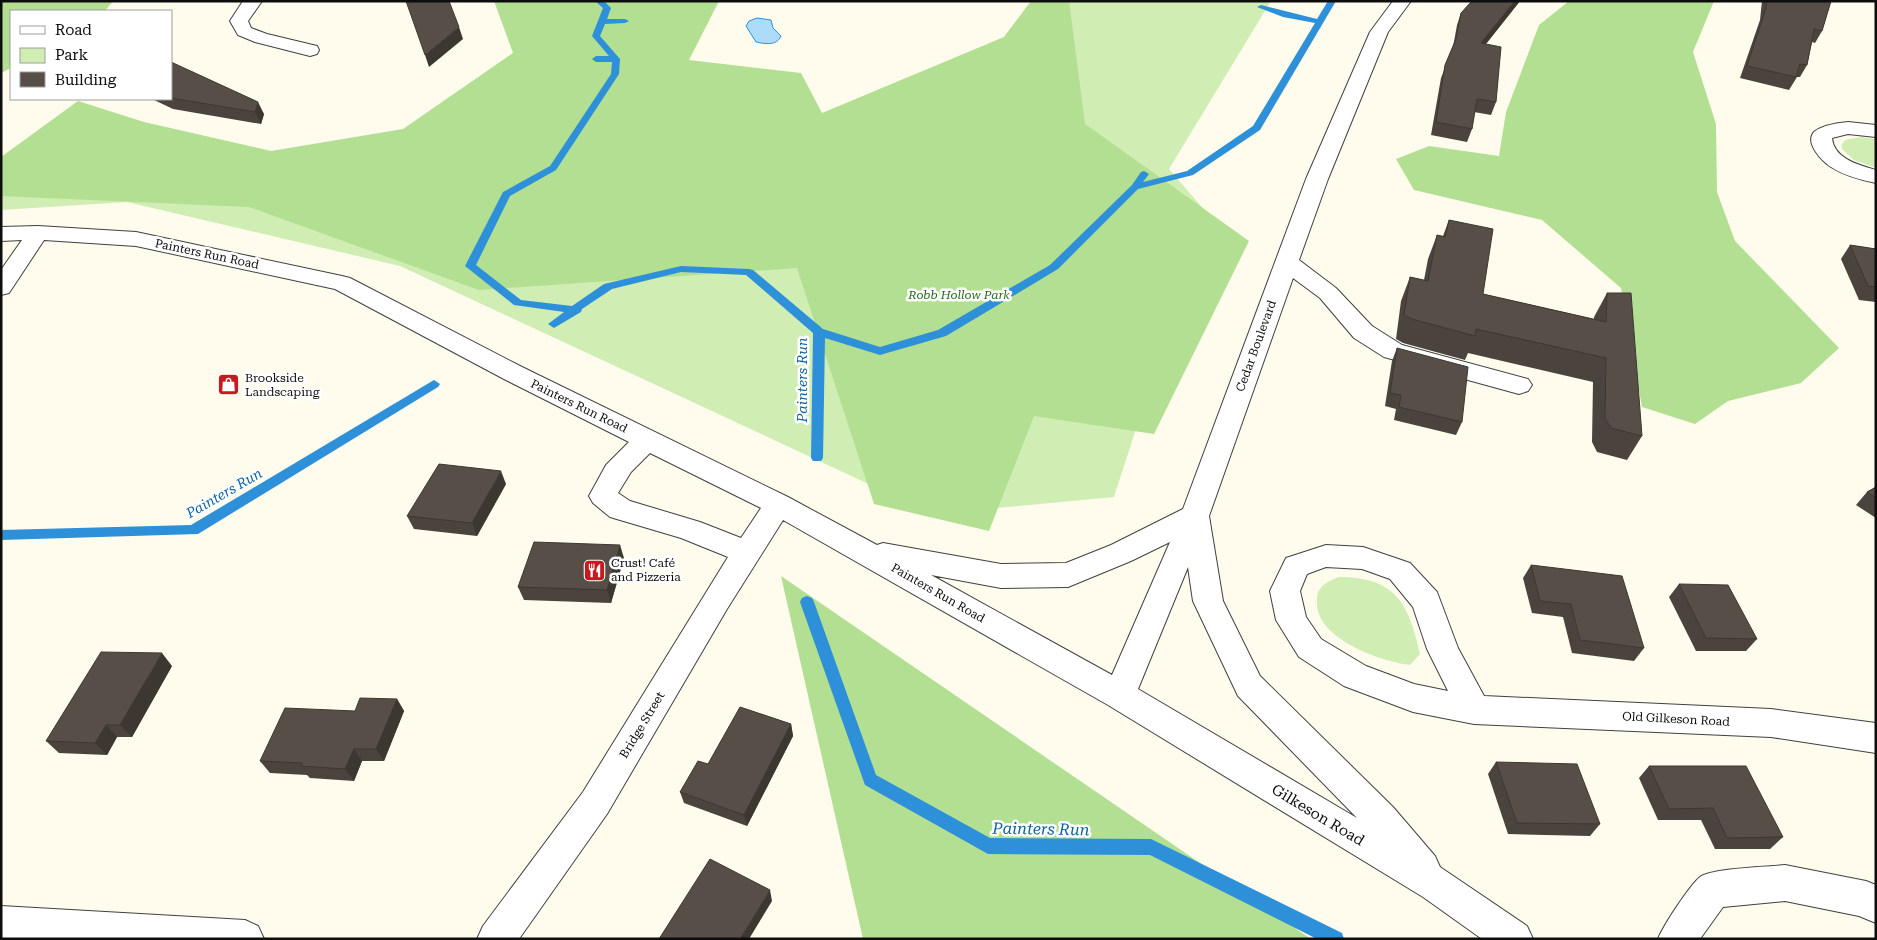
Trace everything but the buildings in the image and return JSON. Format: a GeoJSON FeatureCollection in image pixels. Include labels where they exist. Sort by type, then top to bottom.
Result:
{"type":"FeatureCollection","features":[{"type":"Feature","properties":{"kind":"street"},"geometry":{"type":"LineString","coordinates":[[253,1],[246,8],[239,21],[244,31],[261,38],[310,50]]}},
{"type":"Feature","properties":{"kind":"street","name":"Cedar Boulevard"},"geometry":{"type":"LineString","coordinates":[[1119,695],[1196,516],[1317,179],[1379,32],[1402,1]]}},
{"type":"Feature","properties":{"kind":"street"},"geometry":{"type":"LineString","coordinates":[[1876,131],[1842,128],[1830,131],[1822,136],[1821,143],[1826,152],[1835,160],[1850,168],[1876,177]]}},
{"type":"Feature","properties":{"kind":"street"},"geometry":{"type":"LineString","coordinates":[[1,288],[38,233]]}},
{"type":"Feature","properties":{"kind":"street","name":"Painters Run Road"},"geometry":{"type":"LineString","coordinates":[[1,234],[38,233],[136,239],[342,283],[513,373],[778,504],[1119,695]]}},
{"type":"Feature","properties":{"kind":"street"},"geometry":{"type":"LineString","coordinates":[[1287,262],[1328,293],[1363,332],[1393,351],[1519,385]]}},
{"type":"Feature","properties":{"kind":"street"},"geometry":{"type":"LineString","coordinates":[[647,440],[624,461],[609,480],[603,496],[620,509],[690,530],[747,552]]}},
{"type":"Feature","properties":{"kind":"street","name":"Bridge Street"},"geometry":{"type":"LineString","coordinates":[[496,939],[595,803],[778,504]]}},
{"type":"Feature","properties":{"kind":"street"},"geometry":{"type":"LineString","coordinates":[[862,550],[1001,576],[1068,575],[1121,553],[1196,516],[1208,601],[1249,686],[1380,819],[1436,885]]}},
{"type":"Feature","properties":{"kind":"street","name":"Old Gilkeson Road"},"geometry":{"type":"LineString","coordinates":[[1474,710],[1443,649],[1426,601],[1400,571],[1363,558],[1326,556],[1296,566],[1285,591],[1291,620],[1310,648],[1355,676],[1413,698],[1474,710],[1772,723],[1876,738]]}},
{"type":"Feature","properties":{"kind":"street","name":"Gilkeson Road"},"geometry":{"type":"LineString","coordinates":[[1119,695],[1436,885],[1514,939]]}},
{"type":"Feature","properties":{"kind":"street"},"geometry":{"type":"LineString","coordinates":[[1677,939],[1713,890],[1785,883],[1866,899],[1876,905]]}},
{"type":"Feature","properties":{"kind":"street"},"geometry":{"type":"LineString","coordinates":[[1,924],[245,939]]}},
{"type":"Feature","properties":{"kind":"green space"},"geometry":{"type":"Polygon","coordinates":[[[1,1],[113,1],[106,10],[10,10],[10,68],[1,73],[1,1]]]}},
{"type":"Feature","properties":{"kind":"green space","name":"Robb Hollow Park"},"geometry":{"type":"Polygon","coordinates":[[[494,1],[719,1],[689,60],[801,73],[822,113],[1004,37],[1031,1],[1069,1],[1085,124],[1249,241],[1154,434],[1034,416],[989,531],[874,504],[797,268],[479,290],[249,207],[1,196],[1,157],[78,101],[144,122],[271,151],[403,129],[513,53],[494,1]]]}},
{"type":"Feature","properties":{"kind":"green space","name":"Robb Hollow Park"},"geometry":{"type":"Polygon","coordinates":[[[1059,1],[1271,1],[1169,169],[1206,212],[1114,497],[933,514],[400,266],[127,202],[1,210],[1,163],[740,161],[1010,46],[1059,1]]]}},
{"type":"Feature","properties":{"kind":"green space"},"geometry":{"type":"Polygon","coordinates":[[[1569,1],[1714,1],[1693,52],[1716,124],[1717,192],[1735,241],[1839,348],[1801,383],[1728,401],[1695,424],[1642,407],[1621,288],[1542,220],[1414,190],[1396,159],[1429,146],[1499,156],[1506,112],[1539,25],[1569,1]]]}},
{"type":"Feature","properties":{"kind":"green space"},"geometry":{"type":"Polygon","coordinates":[[[1861,137],[1876,139],[1876,168],[1854,160],[1842,149],[1842,144],[1845,140],[1861,137]]]}},
{"type":"Feature","properties":{"kind":"green space"},"geometry":{"type":"Polygon","coordinates":[[[781,576],[1311,939],[863,939],[781,576]]]}},
{"type":"Feature","properties":{"kind":"green space"},"geometry":{"type":"Polygon","coordinates":[[[1339,577],[1358,578],[1374,582],[1396,596],[1411,620],[1420,654],[1410,665],[1366,653],[1337,636],[1326,626],[1319,614],[1317,595],[1324,585],[1339,577]]]}},
{"type":"Feature","properties":{"kind":"water"},"geometry":{"type":"Polygon","coordinates":[[[757,18],[771,20],[773,28],[781,36],[777,41],[770,44],[756,42],[746,26],[749,21],[757,18]]]}},
{"type":"Feature","properties":{"kind":"waterway"},"geometry":{"type":"LineString","coordinates":[[599,1],[607,8],[602,22]]}},
{"type":"Feature","properties":{"kind":"waterway"},"geometry":{"type":"LineString","coordinates":[[1320,22],[1332,1]]}},
{"type":"Feature","properties":{"kind":"waterway"},"geometry":{"type":"LineString","coordinates":[[1261,7],[1286,15],[1320,22]]}},
{"type":"Feature","properties":{"kind":"waterway"},"geometry":{"type":"LineString","coordinates":[[602,22],[625,21]]}},
{"type":"Feature","properties":{"kind":"waterway"},"geometry":{"type":"LineString","coordinates":[[602,22],[596,36],[616,59]]}},
{"type":"Feature","properties":{"kind":"waterway"},"geometry":{"type":"LineString","coordinates":[[1135,187],[1190,173],[1257,128],[1320,22]]}},
{"type":"Feature","properties":{"kind":"waterway"},"geometry":{"type":"LineString","coordinates":[[596,59],[616,59]]}},
{"type":"Feature","properties":{"kind":"waterway"},"geometry":{"type":"LineString","coordinates":[[574,310],[518,303],[470,266],[506,194],[553,168],[615,74],[616,59]]}},
{"type":"Feature","properties":{"kind":"waterway"},"geometry":{"type":"LineString","coordinates":[[1135,187],[1144,174]]}},
{"type":"Feature","properties":{"kind":"waterway"},"geometry":{"type":"LineString","coordinates":[[819,332],[880,351],[942,333],[1054,267],[1135,187]]}},
{"type":"Feature","properties":{"kind":"waterway","name":"Painters Run"},"geometry":{"type":"LineString","coordinates":[[574,310],[608,286],[681,269],[749,272],[819,332]]}},
{"type":"Feature","properties":{"kind":"waterway","name":"Painters Run"},"geometry":{"type":"LineString","coordinates":[[554,324],[574,310]]}},
{"type":"Feature","properties":{"kind":"waterway","name":"Painters Run"},"geometry":{"type":"LineString","coordinates":[[817,458],[819,332]]}},
{"type":"Feature","properties":{"kind":"waterway","name":"Painters Run"},"geometry":{"type":"LineString","coordinates":[[1,535],[193,530],[434,384]]}},
{"type":"Feature","properties":{"kind":"waterway","name":"Painters Run"},"geometry":{"type":"LineString","coordinates":[[807,602],[870,780],[988,846],[1151,847],[1336,939]]}},
{"type":"Feature","properties":{"kind":"place","name":"Brookside Landscaping"},"geometry":{"type":"Point","coordinates":[229,385]}},
{"type":"Feature","properties":{"kind":"place","name":"Crust! Café and Pizzeria"},"geometry":{"type":"Point","coordinates":[595,570]}}]}
